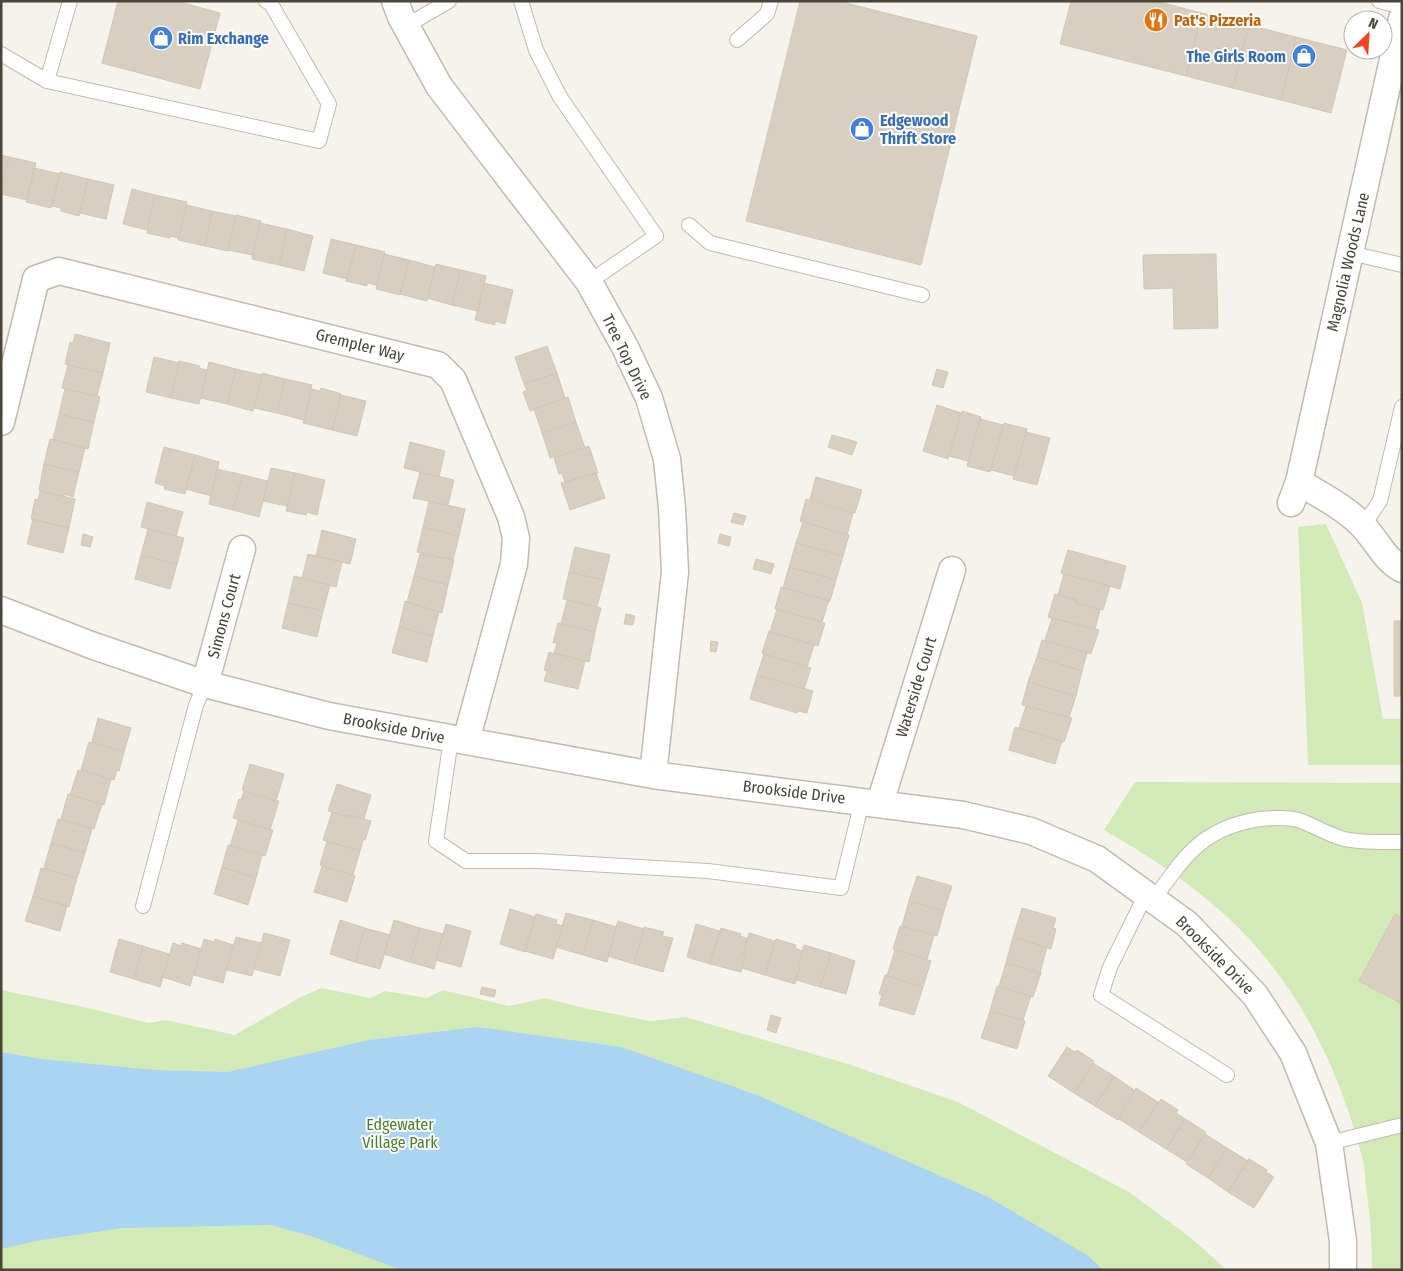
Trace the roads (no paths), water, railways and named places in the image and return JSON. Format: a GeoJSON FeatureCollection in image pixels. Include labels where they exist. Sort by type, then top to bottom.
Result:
{"type":"FeatureCollection","features":[{"type":"Feature","properties":{"kind":"street","name":"Tree Top Drive"},"geometry":{"type":"LineString","coordinates":[[395,1],[400,17],[439,86],[588,282],[624,347],[649,398],[666,459],[672,508],[675,572],[653,775]]}},
{"type":"Feature","properties":{"kind":"street","name":"Magnolia Woods Lane"},"geometry":{"type":"LineString","coordinates":[[1362,526],[1338,507],[1295,493],[1402,19]]}},
{"type":"Feature","properties":{"kind":"street","name":"Grempler Way"},"geometry":{"type":"LineString","coordinates":[[1,422],[36,279],[59,271],[438,365],[453,380],[511,517],[516,538],[514,564],[458,740]]}},
{"type":"Feature","properties":{"kind":"street"},"geometry":{"type":"LineString","coordinates":[[1362,526],[1391,563],[1402,569]]}},
{"type":"Feature","properties":{"kind":"street","name":"Simons Court"},"geometry":{"type":"LineString","coordinates":[[205,684],[242,549]]}},
{"type":"Feature","properties":{"kind":"street","name":"Waterside Court"},"geometry":{"type":"LineString","coordinates":[[871,802],[952,570]]}},
{"type":"Feature","properties":{"kind":"street","name":"Brookside Drive"},"geometry":{"type":"LineString","coordinates":[[1,610],[91,645],[205,684],[329,716],[653,775],[963,815],[1031,831],[1097,860],[1187,924],[1255,995],[1293,1053],[1328,1142],[1343,1241],[1343,1270]]}},
{"type":"Feature","properties":{"kind":"lane"},"geometry":{"type":"LineString","coordinates":[[47,81],[70,1]]}},
{"type":"Feature","properties":{"kind":"lane"},"geometry":{"type":"LineString","coordinates":[[1,54],[47,81],[319,141],[329,104],[271,4],[266,1]]}},
{"type":"Feature","properties":{"kind":"lane"},"geometry":{"type":"LineString","coordinates":[[406,26],[449,1]]}},
{"type":"Feature","properties":{"kind":"lane"},"geometry":{"type":"LineString","coordinates":[[521,1],[536,50],[560,97],[656,236],[588,282]]}},
{"type":"Feature","properties":{"kind":"lane"},"geometry":{"type":"LineString","coordinates":[[737,40],[767,14],[771,1]]}},
{"type":"Feature","properties":{"kind":"lane"},"geometry":{"type":"LineString","coordinates":[[1379,1],[1402,7]]}},
{"type":"Feature","properties":{"kind":"lane"},"geometry":{"type":"LineString","coordinates":[[690,225],[710,243],[922,295]]}},
{"type":"Feature","properties":{"kind":"lane"},"geometry":{"type":"LineString","coordinates":[[1350,253],[1402,265]]}},
{"type":"Feature","properties":{"kind":"lane"},"geometry":{"type":"LineString","coordinates":[[1362,526],[1380,501],[1402,407]]}},
{"type":"Feature","properties":{"kind":"lane"},"geometry":{"type":"LineString","coordinates":[[143,906],[196,705],[205,684]]}},
{"type":"Feature","properties":{"kind":"lane"},"geometry":{"type":"LineString","coordinates":[[458,740],[436,841],[466,861],[538,861],[708,871],[841,888],[871,802]]}},
{"type":"Feature","properties":{"kind":"lane"},"geometry":{"type":"LineString","coordinates":[[1227,1075],[1101,995],[1110,967],[1150,896],[1186,856],[1206,838],[1240,822],[1269,818],[1296,819],[1344,838],[1372,842],[1402,842]]}},
{"type":"Feature","properties":{"kind":"lane"},"geometry":{"type":"LineString","coordinates":[[1328,1142],[1402,1125]]}},
{"type":"Feature","properties":{"kind":"water","name":"Edgewater Village Park"},"geometry":{"type":"Polygon","coordinates":[[[478,1027],[621,1047],[757,1095],[988,1197],[1087,1255],[1103,1270],[401,1270],[311,1236],[271,1225],[122,1228],[35,1241],[1,1249],[1,1052],[41,1059],[155,1070],[228,1072],[369,1040],[478,1027]]]}},
{"type":"Feature","properties":{"kind":"place","name":"Pat's Pizzeria"},"geometry":{"type":"Point","coordinates":[1156,20]}},
{"type":"Feature","properties":{"kind":"place","name":"Rim Exchange"},"geometry":{"type":"Point","coordinates":[161,38]}},
{"type":"Feature","properties":{"kind":"place","name":"The Girls Room"},"geometry":{"type":"Point","coordinates":[1304,56]}},
{"type":"Feature","properties":{"kind":"place","name":"Edgewood Thrift Store"},"geometry":{"type":"Point","coordinates":[862,129]}}]}
